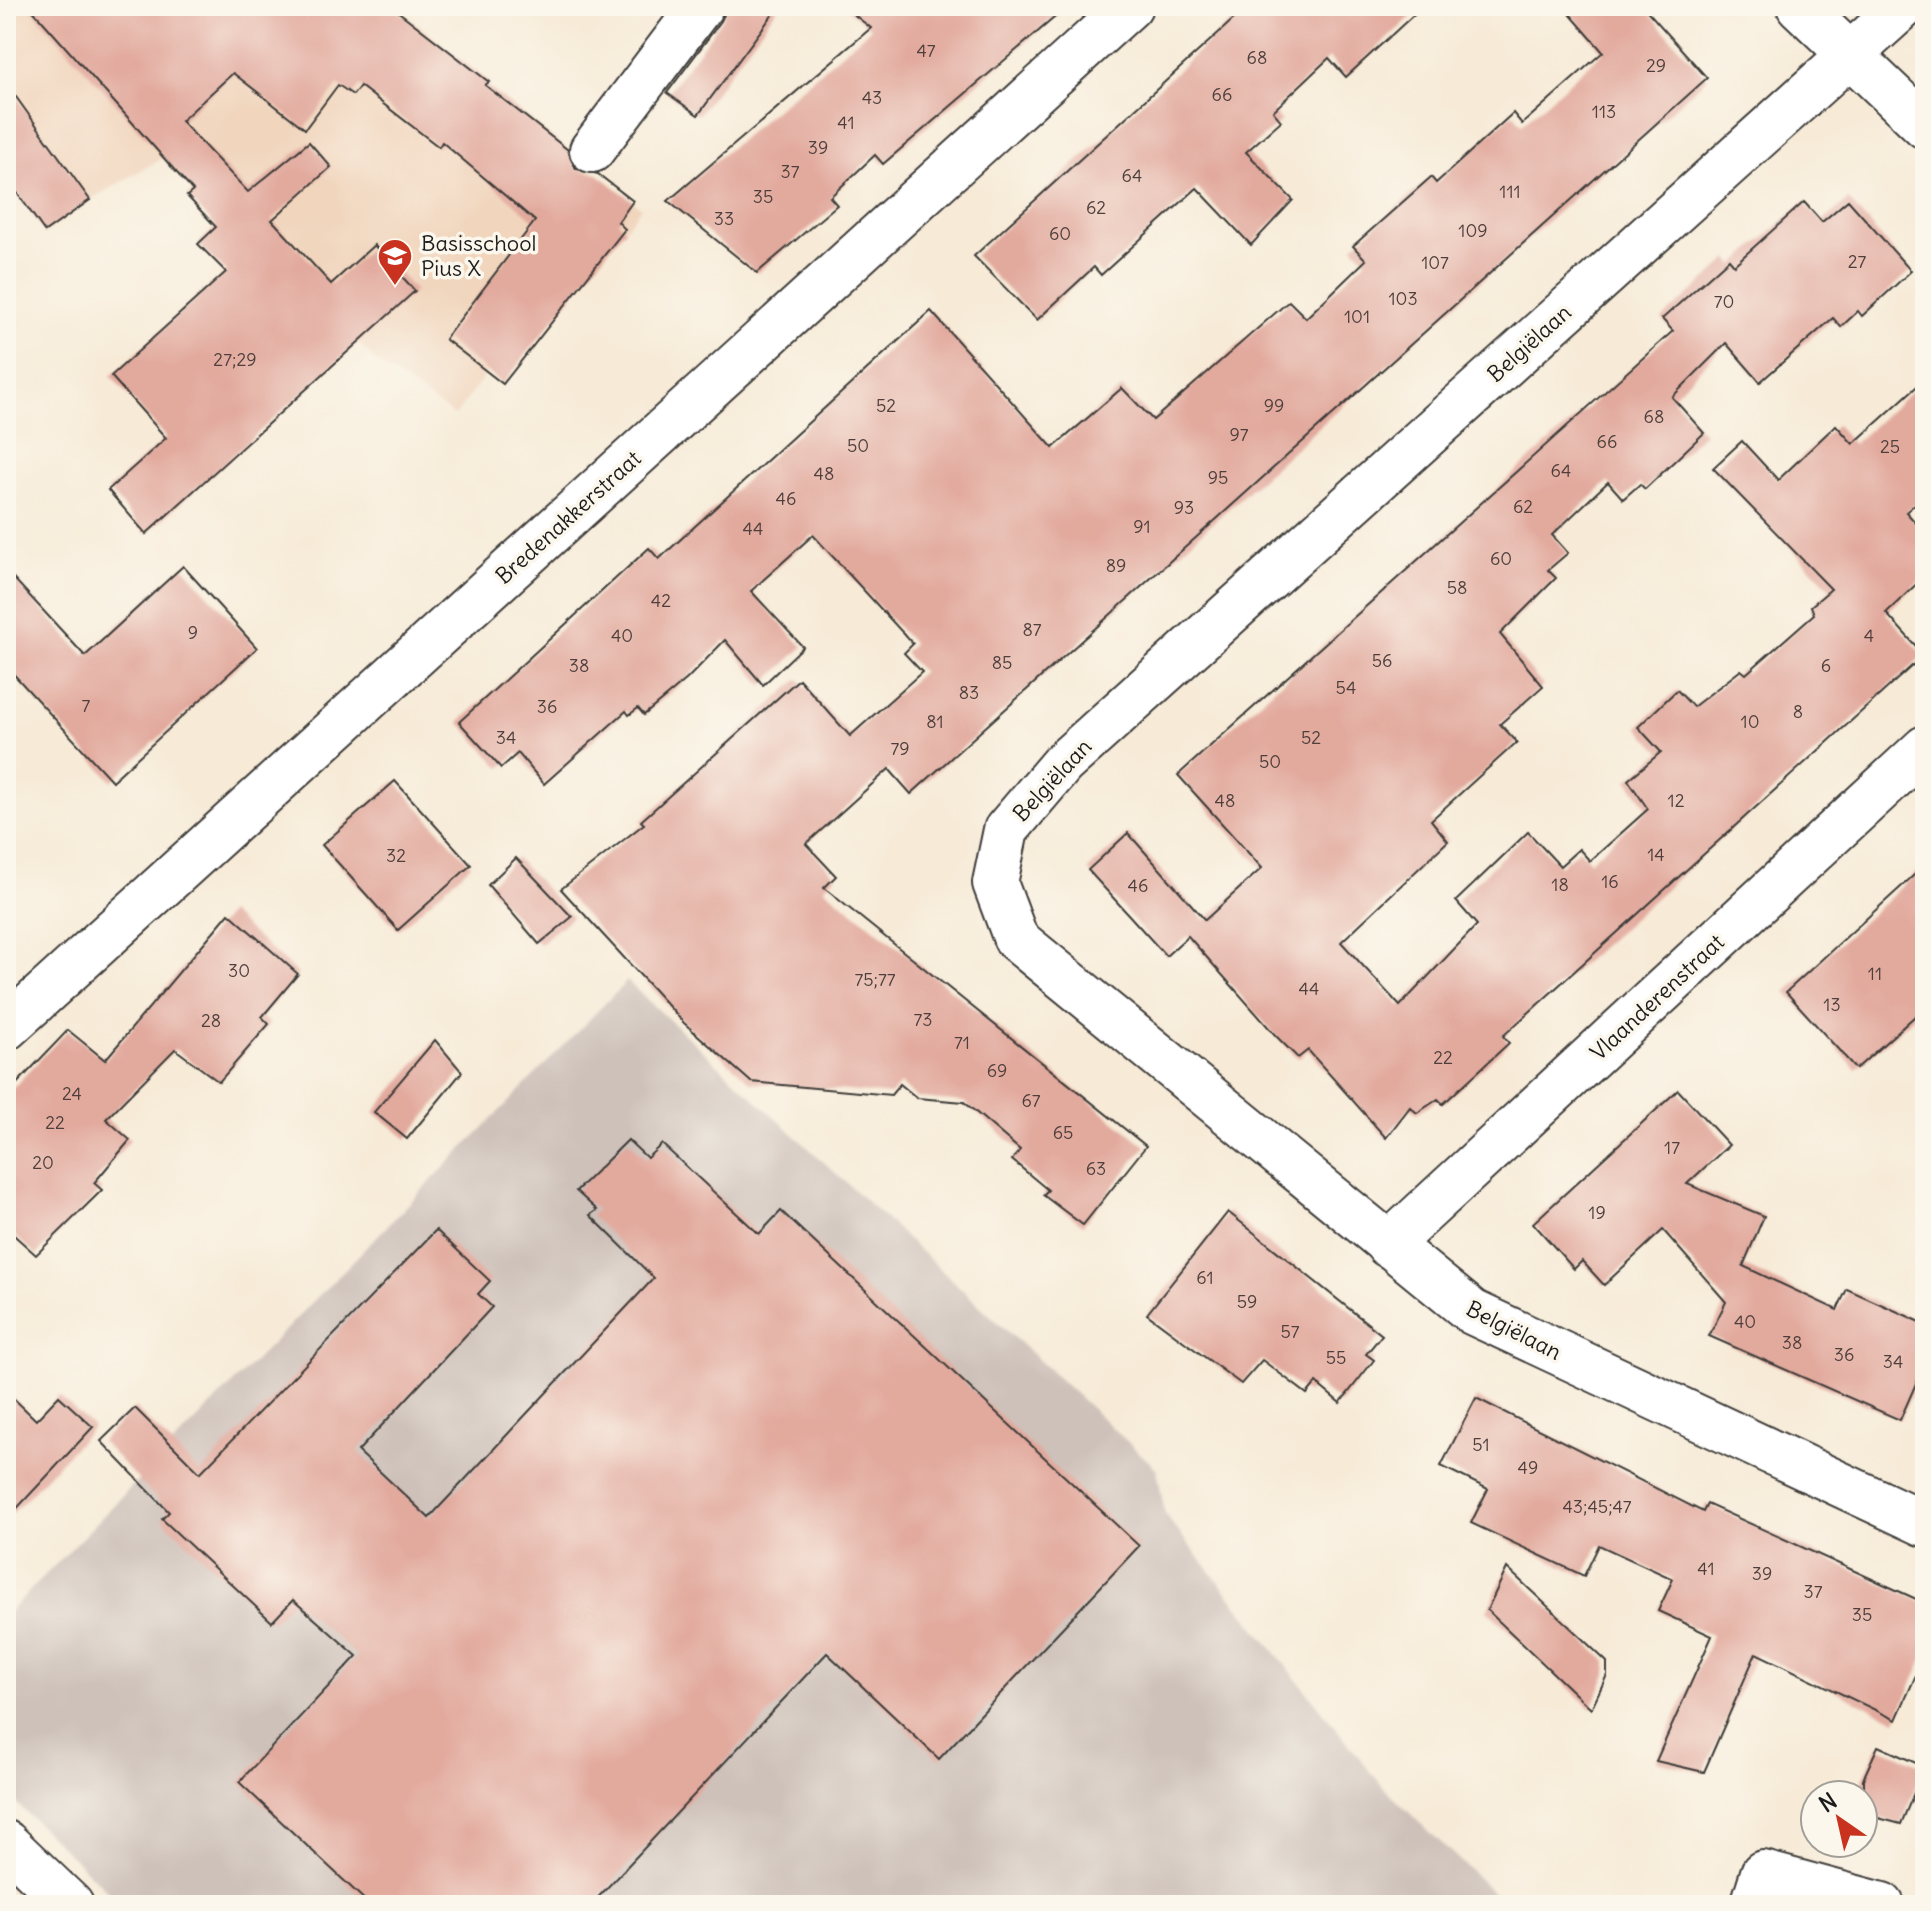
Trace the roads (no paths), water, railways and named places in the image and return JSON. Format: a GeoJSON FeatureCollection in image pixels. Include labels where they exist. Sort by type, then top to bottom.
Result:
{"type":"FeatureCollection","features":[{"type":"Feature","properties":{"kind":"street"},"geometry":{"type":"LineString","coordinates":[[592,150],[701,6]]}},
{"type":"Feature","properties":{"kind":"street","name":"Bredenakkerstraat"},"geometry":{"type":"LineString","coordinates":[[6,1028],[1130,6]]}},
{"type":"Feature","properties":{"kind":"street"},"geometry":{"type":"LineString","coordinates":[[1799,6],[1925,126]]}},
{"type":"Feature","properties":{"kind":"street","name":"Belgiëlaan"},"geometry":{"type":"LineString","coordinates":[[1904,6],[1062,764],[1006,830],[995,883],[1016,939],[1472,1312],[1925,1524]]}},
{"type":"Feature","properties":{"kind":"street","name":"Vlaanderenstraat"},"geometry":{"type":"LineString","coordinates":[[1388,1245],[1925,748]]}},
{"type":"Feature","properties":{"kind":"street"},"geometry":{"type":"LineString","coordinates":[[6,1843],[71,1905]]}},
{"type":"Feature","properties":{"kind":"street"},"geometry":{"type":"LineString","coordinates":[[1753,1905],[1763,1873],[1882,1905]]}},
{"type":"Feature","properties":{"kind":"place","name":"Basisschool Pius X"},"geometry":{"type":"Point","coordinates":[395,287]}}]}
